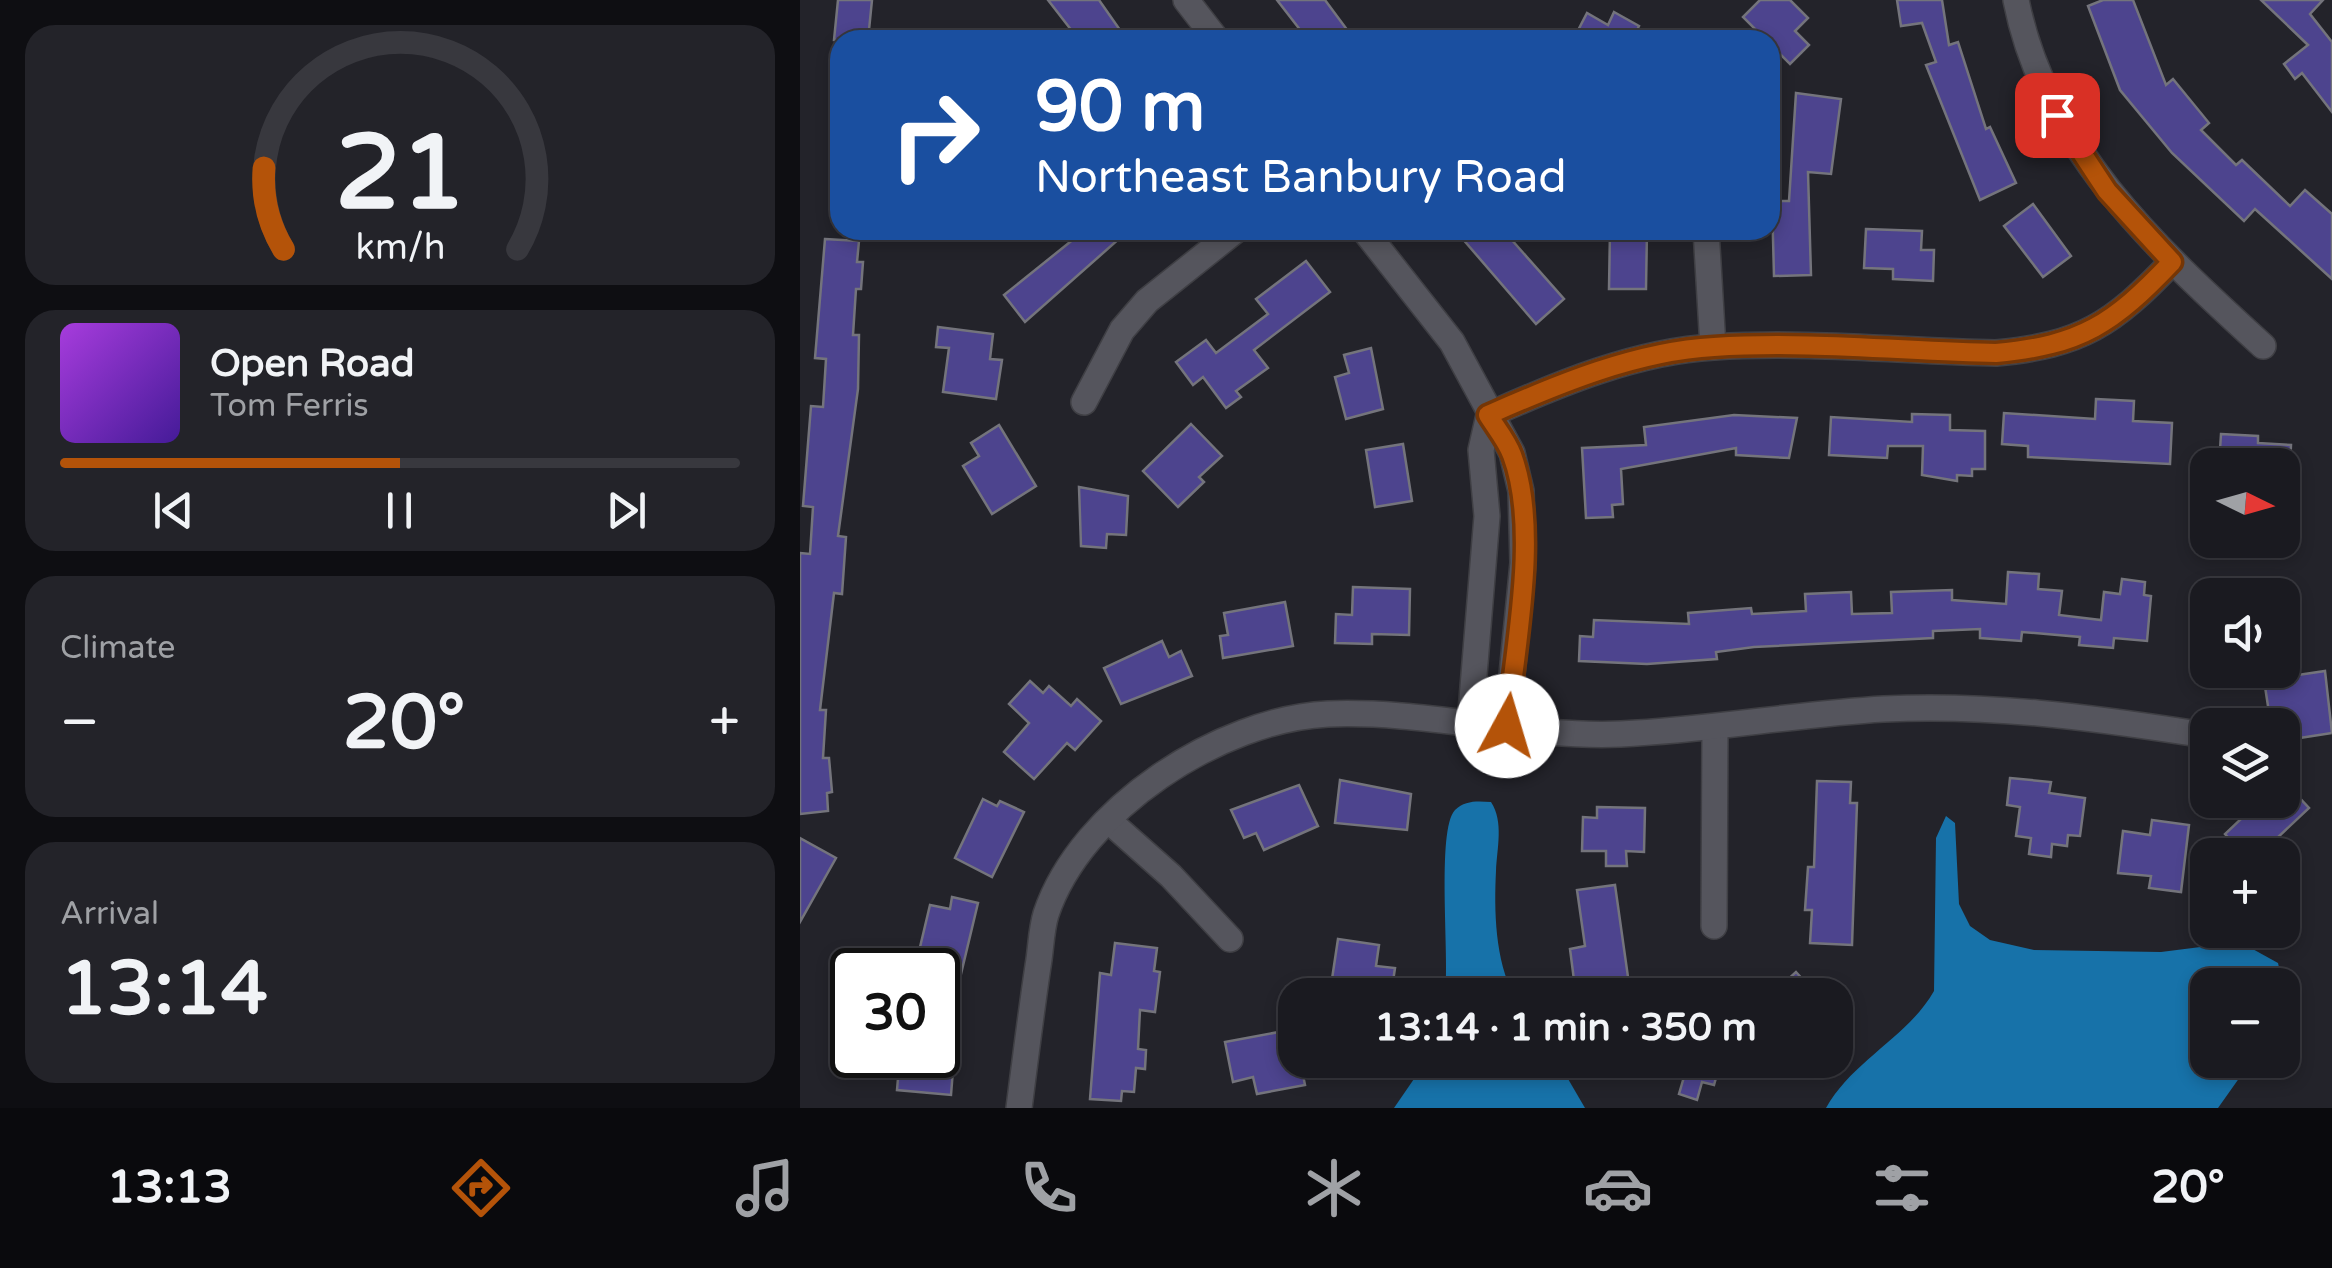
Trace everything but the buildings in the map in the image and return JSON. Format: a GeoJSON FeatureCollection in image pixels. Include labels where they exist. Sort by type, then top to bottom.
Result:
{"type":"FeatureCollection","features":[{"type":"Feature","properties":{"kind":"street"},"geometry":{"type":"LineString","coordinates":[[1186,0],[1209,30]]}},
{"type":"Feature","properties":{"kind":"street"},"geometry":{"type":"LineString","coordinates":[[2016,0],[2022,34],[2057,115],[2107,191],[2172,262],[2263,346]]}},
{"type":"Feature","properties":{"kind":"street"},"geometry":{"type":"LineString","coordinates":[[1084,402],[1122,330],[1147,301],[1223,240]]}},
{"type":"Feature","properties":{"kind":"street"},"geometry":{"type":"LineString","coordinates":[[1372,240],[1452,342],[1488,415],[1512,453],[1522,490],[1523,564],[1507,726]]}},
{"type":"Feature","properties":{"kind":"street"},"geometry":{"type":"LineString","coordinates":[[1707,240],[1713,346]]}},
{"type":"Feature","properties":{"kind":"street"},"geometry":{"type":"LineString","coordinates":[[1488,415],[1543,391],[1646,358],[1713,346],[1996,353],[2040,349],[2082,337],[2137,298],[2172,262]]}},
{"type":"Feature","properties":{"kind":"street"},"geometry":{"type":"LineString","coordinates":[[1470,724],[1487,516],[1481,450],[1488,415]]}},
{"type":"Feature","properties":{"kind":"street"},"geometry":{"type":"LineString","coordinates":[[1019,1108],[1046,914],[1075,862],[1138,788],[1201,750],[1289,721],[1327,714],[1614,734],[1715,729],[1884,709],[1993,708],[2048,711],[2190,733]]}},
{"type":"Feature","properties":{"kind":"street"},"geometry":{"type":"LineString","coordinates":[[1714,926],[1715,729]]}},
{"type":"Feature","properties":{"kind":"street"},"geometry":{"type":"LineString","coordinates":[[1109,821],[1170,876],[1230,940]]}},
{"type":"Feature","properties":{"kind":"water"},"geometry":{"type":"Polygon","coordinates":[[[1491,802],[1499,827],[1497,935],[1507,978],[1446,978],[1445,868],[1449,822],[1463,804],[1491,802]]]}},
{"type":"Feature","properties":{"kind":"water"},"geometry":{"type":"Polygon","coordinates":[[[1946,816],[1955,823],[1959,904],[1970,926],[1990,940],[2034,950],[2161,952],[2251,948],[2278,963],[2279,968],[2190,968],[2190,1078],[2239,1078],[2218,1108],[1826,1108],[1837,1091],[1910,1022],[1934,991],[1936,838],[1946,816]]]}},
{"type":"Feature","properties":{"kind":"water"},"geometry":{"type":"Polygon","coordinates":[[[1415,1078],[1568,1078],[1585,1108],[1394,1108],[1415,1078]]]}},
{"type":"Feature","properties":{"kind":"route"},"geometry":{"type":"LineString","coordinates":[[1507,726],[1523,564],[1522,490],[1512,453],[1488,415],[1543,391],[1646,358],[1713,346],[1996,353],[2040,349],[2082,337],[2137,298],[2172,262],[2107,191],[2057,115]]}}]}
